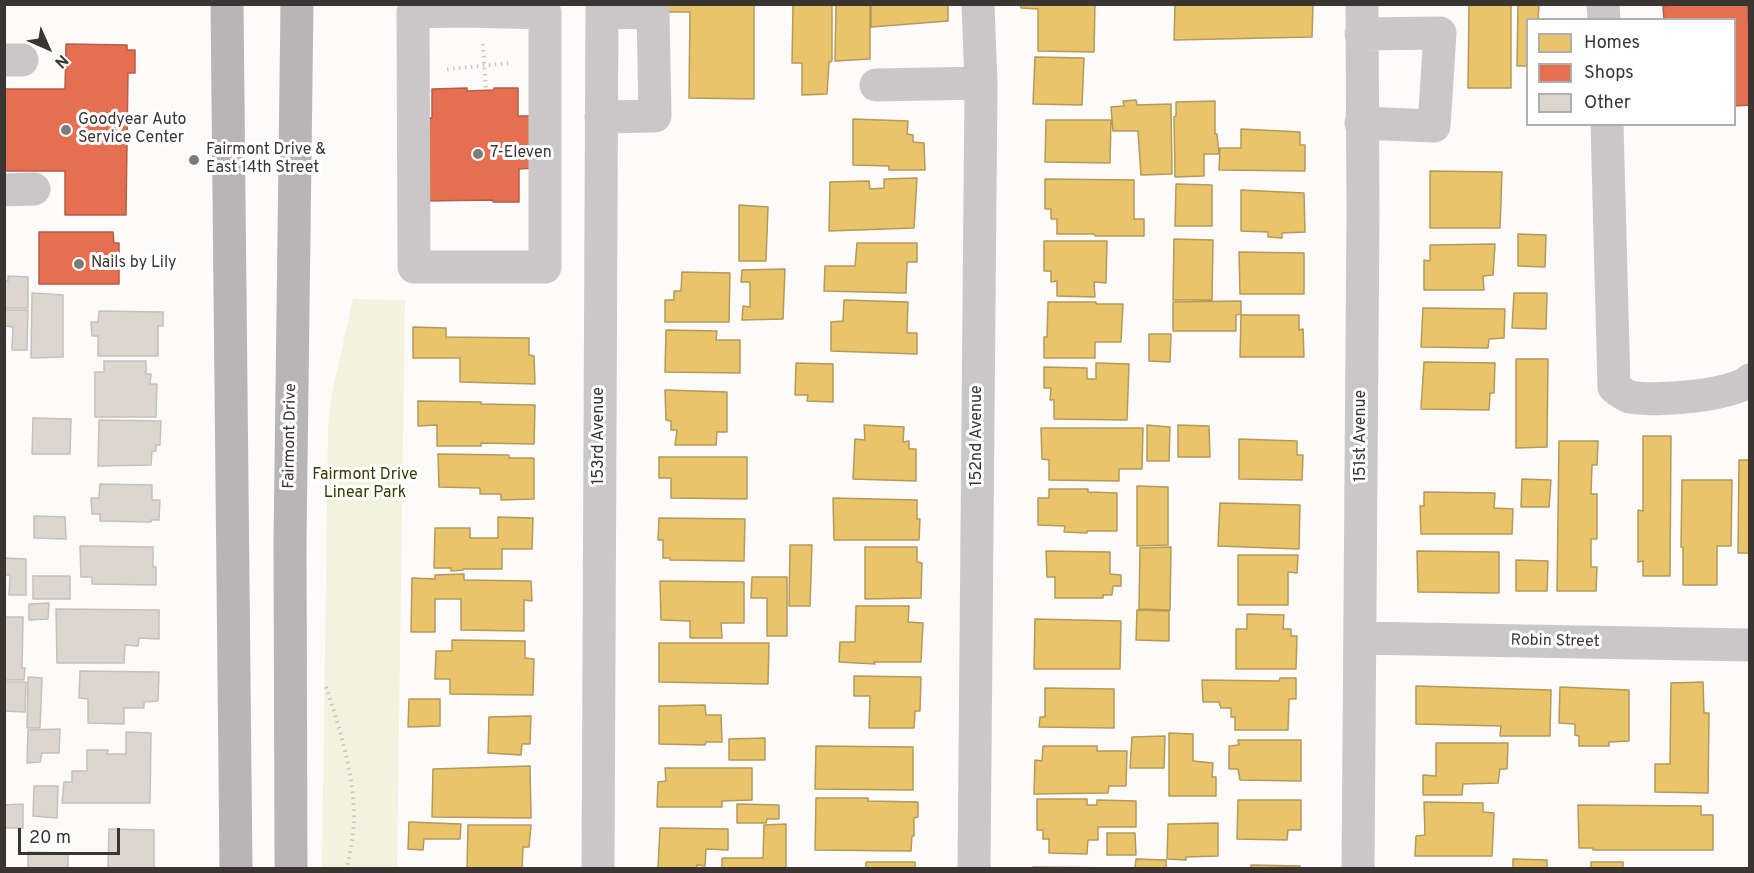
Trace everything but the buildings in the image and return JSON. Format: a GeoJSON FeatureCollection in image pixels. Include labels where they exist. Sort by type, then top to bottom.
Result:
{"type":"FeatureCollection","features":[{"type":"Feature","properties":{"kind":"main road"},"geometry":{"type":"LineString","coordinates":[[227,4],[236,868]]}},
{"type":"Feature","properties":{"kind":"main road","name":"Fairmont Drive"},"geometry":{"type":"LineString","coordinates":[[291,868],[290,541],[297,4]]}},
{"type":"Feature","properties":{"kind":"street","name":"152nd Avenue"},"geometry":{"type":"LineString","coordinates":[[974,868],[981,83],[978,4]]}},
{"type":"Feature","properties":{"kind":"street"},"geometry":{"type":"LineString","coordinates":[[602,9],[653,12],[655,116],[602,117]]}},
{"type":"Feature","properties":{"kind":"street","name":"153rd Avenue"},"geometry":{"type":"LineString","coordinates":[[598,868],[602,9]]}},
{"type":"Feature","properties":{"kind":"street"},"geometry":{"type":"LineString","coordinates":[[464,11],[546,13],[545,267],[414,267],[413,12],[464,11]]}},
{"type":"Feature","properties":{"kind":"street"},"geometry":{"type":"LineString","coordinates":[[1361,19],[1440,33],[1434,126],[1361,123]]}},
{"type":"Feature","properties":{"kind":"street","name":"151st Avenue"},"geometry":{"type":"LineString","coordinates":[[1358,868],[1363,215],[1361,19]]}},
{"type":"Feature","properties":{"kind":"street"},"geometry":{"type":"LineString","coordinates":[[876,85],[981,83]]}},
{"type":"Feature","properties":{"kind":"street"},"geometry":{"type":"LineString","coordinates":[[1607,126],[1614,387],[1630,397],[1671,398],[1720,393],[1745,384],[1749,380]]}},
{"type":"Feature","properties":{"kind":"street","name":"Robin Street"},"geometry":{"type":"LineString","coordinates":[[1360,638],[1749,645]]}},
{"type":"Feature","properties":{"kind":"path"},"geometry":{"type":"LineString","coordinates":[[483,38],[486,91]]}},
{"type":"Feature","properties":{"kind":"path"},"geometry":{"type":"LineString","coordinates":[[440,70],[517,63]]}},
{"type":"Feature","properties":{"kind":"path"},"geometry":{"type":"LineString","coordinates":[[324,681],[343,738],[352,791],[354,819],[347,868]]}},
{"type":"Feature","properties":{"kind":"green space","name":"Fairmont Drive Linear Park"},"geometry":{"type":"Polygon","coordinates":[[[353,299],[405,300],[397,868],[322,868],[328,427],[332,393],[353,299]]]}},
{"type":"Feature","properties":{"kind":"place","name":"Goodyear Auto Service Center"},"geometry":{"type":"Point","coordinates":[66,130]}},
{"type":"Feature","properties":{"kind":"place","name":"7-Eleven"},"geometry":{"type":"Point","coordinates":[478,154]}},
{"type":"Feature","properties":{"kind":"place","name":"Fairmont Drive & East 14th Street"},"geometry":{"type":"Point","coordinates":[194,160]}},
{"type":"Feature","properties":{"kind":"place","name":"Nails by Lily"},"geometry":{"type":"Point","coordinates":[79,264]}}]}
